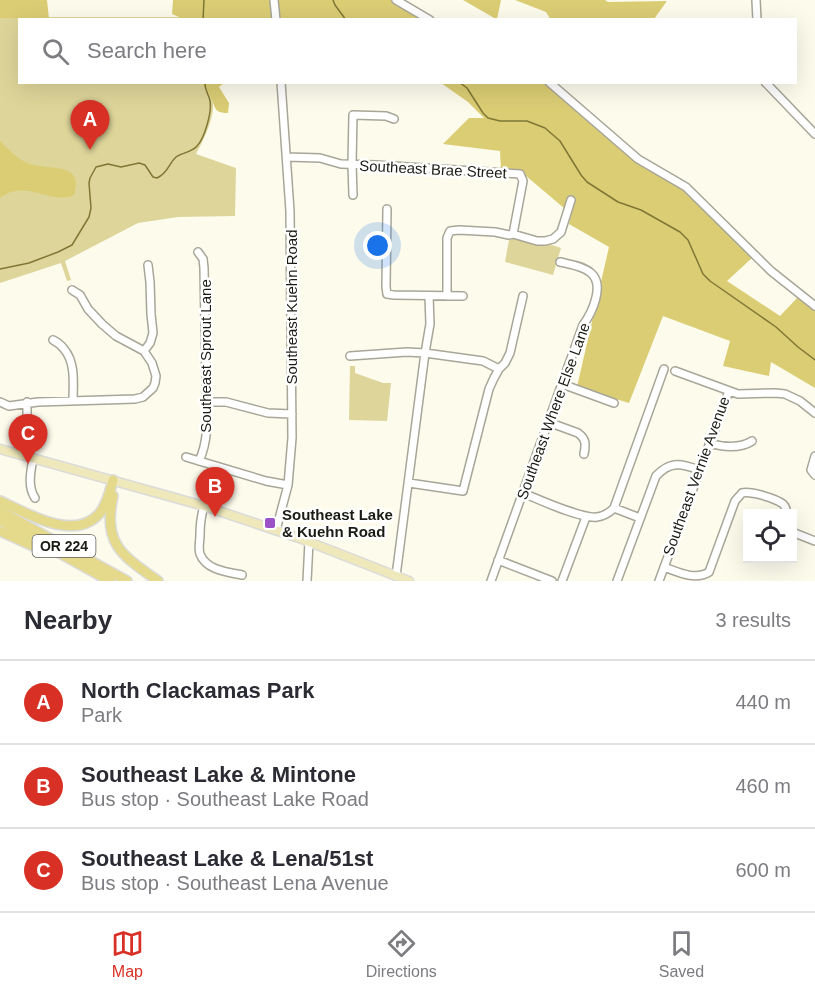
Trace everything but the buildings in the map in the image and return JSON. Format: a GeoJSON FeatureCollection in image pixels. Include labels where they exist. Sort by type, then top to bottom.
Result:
{"type":"FeatureCollection","features":[{"type":"Feature","properties":{"kind":"highway"},"geometry":{"type":"LineString","coordinates":[[0,501],[48,522],[81,525],[100,514],[115,481]]}},
{"type":"Feature","properties":{"kind":"highway"},"geometry":{"type":"LineString","coordinates":[[115,481],[110,517],[113,539],[123,554],[158,581]]}},
{"type":"Feature","properties":{"kind":"highway","name":"OR 224"},"geometry":{"type":"LineString","coordinates":[[0,511],[127,581]]}},
{"type":"Feature","properties":{"kind":"highway","name":"OR 224"},"geometry":{"type":"LineString","coordinates":[[0,520],[110,581]]}},
{"type":"Feature","properties":{"kind":"highway"},"geometry":{"type":"LineString","coordinates":[[0,531],[94,572]]}},
{"type":"Feature","properties":{"kind":"main road"},"geometry":{"type":"LineString","coordinates":[[0,449],[204,506],[309,542],[409,581]]}},
{"type":"Feature","properties":{"kind":"street"},"geometry":{"type":"LineString","coordinates":[[274,0],[276,18]]}},
{"type":"Feature","properties":{"kind":"street"},"geometry":{"type":"LineString","coordinates":[[396,0],[427,18]]}},
{"type":"Feature","properties":{"kind":"street"},"geometry":{"type":"LineString","coordinates":[[756,0],[757,18]]}},
{"type":"Feature","properties":{"kind":"street","name":"Southeast Kuehn Road"},"geometry":{"type":"LineString","coordinates":[[276,530],[288,485],[292,438],[291,211],[281,84]]}},
{"type":"Feature","properties":{"kind":"street"},"geometry":{"type":"LineString","coordinates":[[551,84],[638,159],[687,187],[771,271],[815,306]]}},
{"type":"Feature","properties":{"kind":"street"},"geometry":{"type":"LineString","coordinates":[[767,84],[815,134]]}},
{"type":"Feature","properties":{"kind":"street"},"geometry":{"type":"LineString","coordinates":[[354,195],[353,115],[386,116],[394,119]]}},
{"type":"Feature","properties":{"kind":"street","name":"Southeast Brae Street"},"geometry":{"type":"LineString","coordinates":[[287,157],[320,158],[338,164],[520,174],[523,181],[513,234]]}},
{"type":"Feature","properties":{"kind":"street"},"geometry":{"type":"LineString","coordinates":[[447,296],[447,238],[450,231],[495,232],[545,241],[558,235],[563,228],[571,200]]}},
{"type":"Feature","properties":{"kind":"street"},"geometry":{"type":"LineString","coordinates":[[387,209],[387,294],[463,296]]}},
{"type":"Feature","properties":{"kind":"street","name":"Southeast Sprout Lane"},"geometry":{"type":"LineString","coordinates":[[198,252],[203,259],[204,268],[206,402],[206,442],[200,461]]}},
{"type":"Feature","properties":{"kind":"street","name":"Southeast Where Else Lane"},"geometry":{"type":"LineString","coordinates":[[491,581],[583,325],[595,298],[597,283],[591,273],[560,262]]}},
{"type":"Feature","properties":{"kind":"street"},"geometry":{"type":"LineString","coordinates":[[144,351],[153,333],[148,265]]}},
{"type":"Feature","properties":{"kind":"street"},"geometry":{"type":"LineString","coordinates":[[0,402],[9,406],[27,402],[135,399],[148,393],[155,383],[156,376],[152,363],[144,351],[108,330],[94,316],[80,295],[72,290]]}},
{"type":"Feature","properties":{"kind":"street"},"geometry":{"type":"LineString","coordinates":[[396,576],[430,324],[429,296]]}},
{"type":"Feature","properties":{"kind":"street"},"geometry":{"type":"LineString","coordinates":[[408,483],[463,490],[489,389],[510,353],[523,296]]}},
{"type":"Feature","properties":{"kind":"street"},"geometry":{"type":"LineString","coordinates":[[53,340],[65,350],[70,359],[73,370],[73,401]]}},
{"type":"Feature","properties":{"kind":"street"},"geometry":{"type":"LineString","coordinates":[[350,356],[425,353],[483,361],[499,369]]}},
{"type":"Feature","properties":{"kind":"street"},"geometry":{"type":"LineString","coordinates":[[523,493],[586,517],[607,514],[614,508],[664,369]]}},
{"type":"Feature","properties":{"kind":"street","name":"Southeast Vernie Avenue"},"geometry":{"type":"LineString","coordinates":[[659,581],[729,391],[675,371]]}},
{"type":"Feature","properties":{"kind":"street"},"geometry":{"type":"LineString","coordinates":[[562,384],[614,403]]}},
{"type":"Feature","properties":{"kind":"street"},"geometry":{"type":"LineString","coordinates":[[729,391],[745,394],[785,394],[800,401],[815,413]]}},
{"type":"Feature","properties":{"kind":"street"},"geometry":{"type":"LineString","coordinates":[[27,402],[30,486],[35,498]]}},
{"type":"Feature","properties":{"kind":"street"},"geometry":{"type":"LineString","coordinates":[[206,402],[226,402],[267,413],[291,414]]}},
{"type":"Feature","properties":{"kind":"street"},"geometry":{"type":"LineString","coordinates":[[548,422],[582,435],[586,443],[584,454]]}},
{"type":"Feature","properties":{"kind":"street"},"geometry":{"type":"LineString","coordinates":[[709,443],[744,446],[752,441]]}},
{"type":"Feature","properties":{"kind":"street"},"geometry":{"type":"LineString","coordinates":[[815,456],[810,470],[815,475]]}},
{"type":"Feature","properties":{"kind":"street"},"geometry":{"type":"LineString","coordinates":[[186,458],[288,485]]}},
{"type":"Feature","properties":{"kind":"street"},"geometry":{"type":"LineString","coordinates":[[617,581],[653,482],[661,471],[666,467],[679,465],[699,470]]}},
{"type":"Feature","properties":{"kind":"street"},"geometry":{"type":"LineString","coordinates":[[664,567],[694,577],[705,574],[711,567],[735,501],[742,493],[752,492],[780,503],[786,509]]}},
{"type":"Feature","properties":{"kind":"street"},"geometry":{"type":"LineString","coordinates":[[204,506],[200,519],[199,550],[201,556],[211,566],[242,575]]}},
{"type":"Feature","properties":{"kind":"street"},"geometry":{"type":"LineString","coordinates":[[614,508],[640,518]]}},
{"type":"Feature","properties":{"kind":"street"},"geometry":{"type":"LineString","coordinates":[[562,581],[586,517]]}},
{"type":"Feature","properties":{"kind":"street"},"geometry":{"type":"LineString","coordinates":[[797,534],[815,541]]}},
{"type":"Feature","properties":{"kind":"street"},"geometry":{"type":"LineString","coordinates":[[307,581],[309,542]]}},
{"type":"Feature","properties":{"kind":"street"},"geometry":{"type":"LineString","coordinates":[[498,560],[552,581]]}},
{"type":"Feature","properties":{"kind":"shaded area"},"geometry":{"type":"Polygon","coordinates":[[[0,0],[47,0],[49,18],[0,18],[0,0]]]}},
{"type":"Feature","properties":{"kind":"shaded area"},"geometry":{"type":"Polygon","coordinates":[[[173,0],[393,0],[424,18],[179,18],[172,14],[173,0]]]}},
{"type":"Feature","properties":{"kind":"shaded area"},"geometry":{"type":"Polygon","coordinates":[[[463,0],[501,0],[497,18],[463,0]]]}},
{"type":"Feature","properties":{"kind":"shaded area"},"geometry":{"type":"Polygon","coordinates":[[[515,0],[667,1],[655,18],[550,18],[546,12],[515,0]]]}},
{"type":"Feature","properties":{"kind":"shaded area"},"geometry":{"type":"Polygon","coordinates":[[[0,17],[179,17],[18,18],[18,84],[202,84],[212,99],[213,112],[196,154],[236,168],[235,216],[178,217],[138,223],[65,261],[71,280],[67,281],[61,263],[0,283],[0,17]]]}},
{"type":"Feature","properties":{"kind":"shaded area"},"geometry":{"type":"Polygon","coordinates":[[[202,84],[223,84],[219,87],[229,103],[228,113],[217,111],[202,84]]]}},
{"type":"Feature","properties":{"kind":"shaded area"},"geometry":{"type":"Polygon","coordinates":[[[442,84],[545,84],[646,166],[675,182],[753,257],[727,281],[780,316],[799,296],[815,308],[815,388],[771,362],[769,376],[723,366],[730,341],[663,316],[629,403],[577,387],[609,247],[569,224],[571,214],[519,170],[501,169],[500,151],[443,144],[469,118],[484,118],[468,102],[442,84]]]}},
{"type":"Feature","properties":{"kind":"shaded area"},"geometry":{"type":"Polygon","coordinates":[[[0,141],[30,164],[70,172],[76,184],[74,195],[56,197],[20,191],[0,198],[0,141]]]}},
{"type":"Feature","properties":{"kind":"shaded area"},"geometry":{"type":"Polygon","coordinates":[[[515,238],[561,248],[553,275],[505,262],[509,240],[515,238]]]}},
{"type":"Feature","properties":{"kind":"shaded area"},"geometry":{"type":"Polygon","coordinates":[[[350,366],[355,366],[355,373],[383,383],[391,383],[387,421],[349,420],[350,366]]]}},
{"type":"Feature","properties":{"kind":"waterway"},"geometry":{"type":"LineString","coordinates":[[203,18],[204,0]]}},
{"type":"Feature","properties":{"kind":"waterway"},"geometry":{"type":"LineString","coordinates":[[333,0],[345,18]]}},
{"type":"Feature","properties":{"kind":"waterway"},"geometry":{"type":"LineString","coordinates":[[0,269],[29,263],[72,245],[89,217],[91,208],[89,183],[96,167],[108,164],[121,167],[139,163],[145,165],[153,177],[157,178],[164,173],[176,157],[195,148],[203,137],[210,111],[210,101],[205,84]]}},
{"type":"Feature","properties":{"kind":"waterway"},"geometry":{"type":"LineString","coordinates":[[462,84],[488,118],[500,121],[527,121],[545,128],[560,141],[587,182],[618,202],[641,210],[680,232],[688,240],[703,274],[710,281],[776,327],[815,360]]}},
{"type":"Feature","properties":{"kind":"place","name":"North Clackamas Park"},"geometry":{"type":"Point","coordinates":[90,150]}},
{"type":"Feature","properties":{"kind":"place","name":"Southeast Lake & Lena/51st"},"geometry":{"type":"Point","coordinates":[28,464]}},
{"type":"Feature","properties":{"kind":"place","name":"Southeast Lake & Mintone"},"geometry":{"type":"Point","coordinates":[215,517]}},
{"type":"Feature","properties":{"kind":"place","name":"Southeast Lake & Kuehn Road"},"geometry":{"type":"Point","coordinates":[270,523]}}]}
